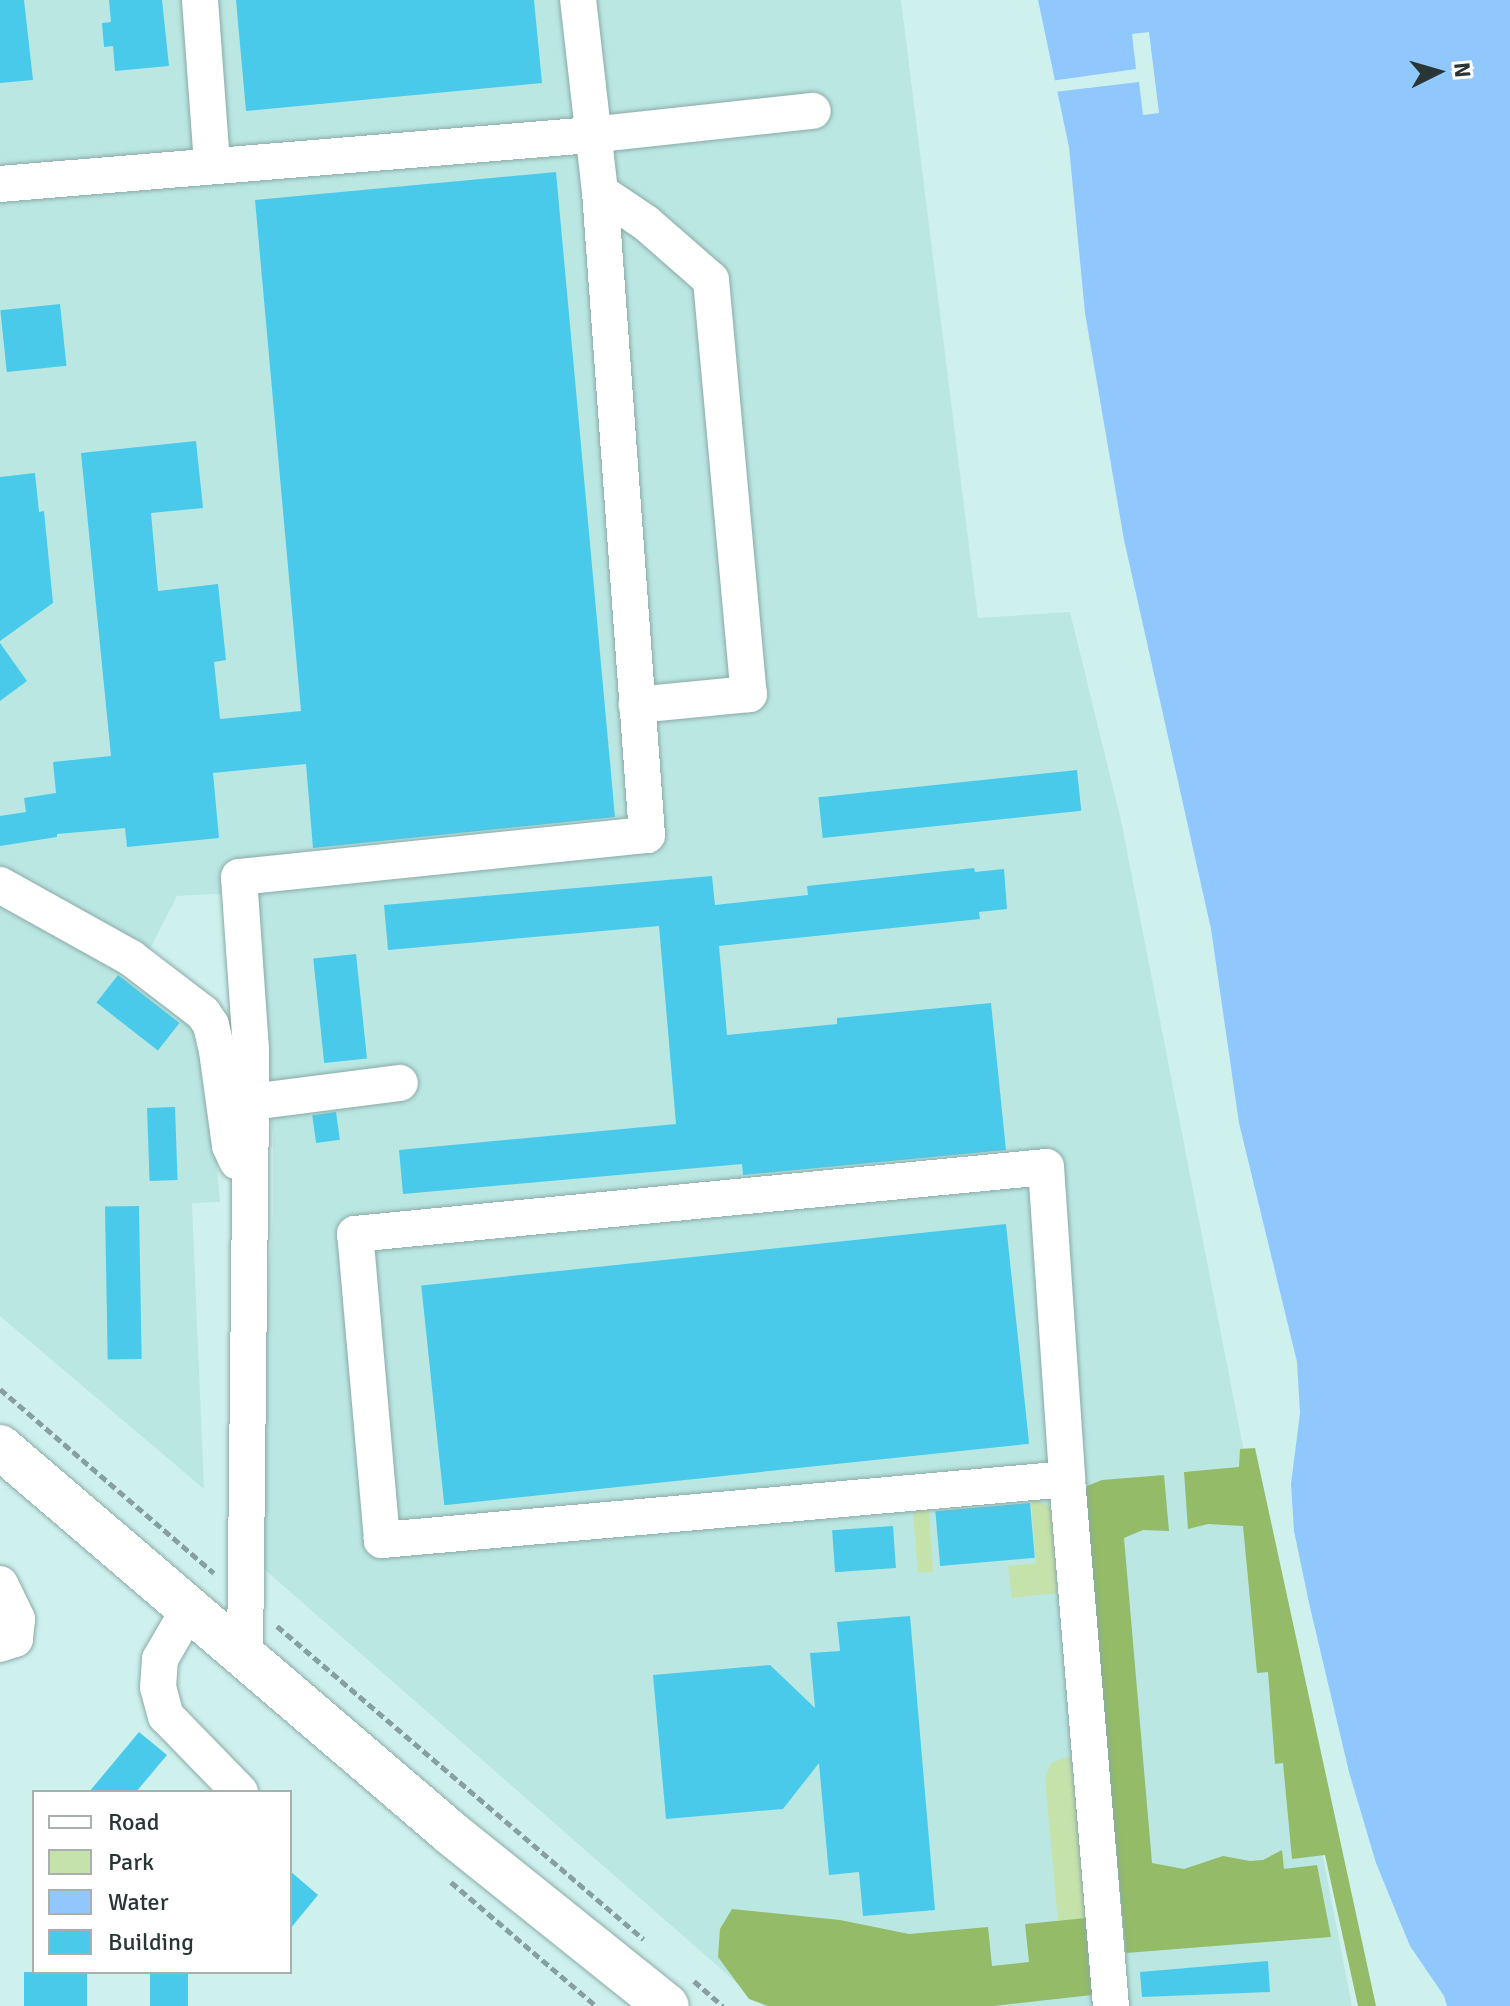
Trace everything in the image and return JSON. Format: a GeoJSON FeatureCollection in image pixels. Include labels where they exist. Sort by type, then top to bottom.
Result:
{"type":"FeatureCollection","features":[{"type":"Feature","properties":{"kind":"main road"},"geometry":{"type":"LineString","coordinates":[[0,1447],[452,1834],[677,1990]]}},
{"type":"Feature","properties":{"kind":"lane"},"geometry":{"type":"LineString","coordinates":[[200,0],[212,164]]}},
{"type":"Feature","properties":{"kind":"lane"},"geometry":{"type":"LineString","coordinates":[[245,1657],[251,1049],[239,877],[647,835],[600,192],[591,135],[578,0]]}},
{"type":"Feature","properties":{"kind":"lane"},"geometry":{"type":"LineString","coordinates":[[0,184],[212,164],[591,135],[813,111]]}},
{"type":"Feature","properties":{"kind":"lane"},"geometry":{"type":"LineString","coordinates":[[600,192],[646,223],[711,280],[749,694],[637,705]]}},
{"type":"Feature","properties":{"kind":"lane"},"geometry":{"type":"LineString","coordinates":[[0,885],[131,958],[203,1013],[211,1025],[217,1051],[230,1146],[250,1192]]}},
{"type":"Feature","properties":{"kind":"lane"},"geometry":{"type":"LineString","coordinates":[[251,1102],[400,1083]]}},
{"type":"Feature","properties":{"kind":"lane"},"geometry":{"type":"LineString","coordinates":[[1067,1479],[382,1540],[355,1234],[1046,1167],[1067,1479],[1111,2006]]}},
{"type":"Feature","properties":{"kind":"lane"},"geometry":{"type":"LineString","coordinates":[[0,1584],[17,1619],[15,1639],[0,1644]]}},
{"type":"Feature","properties":{"kind":"lane"},"geometry":{"type":"LineString","coordinates":[[189,1609],[160,1659],[158,1687],[166,1716],[238,1790]]}},
{"type":"Feature","properties":{"kind":"path"},"geometry":{"type":"LineString","coordinates":[[0,1389],[650,1944]]}},
{"type":"Feature","properties":{"kind":"path"},"geometry":{"type":"LineString","coordinates":[[677,1990],[723,2006]]}},
{"type":"Feature","properties":{"kind":"shaded area"},"geometry":{"type":"Polygon","coordinates":[[[0,0],[901,0],[978,618],[1070,612],[1121,820],[1352,2006],[763,2006],[255,1561],[258,1438],[273,1214],[273,1137],[249,892],[177,896],[136,976],[206,1042],[220,1202],[192,1203],[204,1489],[0,1316],[0,0]]]}},
{"type":"Feature","properties":{"kind":"green space"},"geometry":{"type":"Polygon","coordinates":[[[1255,1448],[1376,2006],[1358,2006],[1325,1855],[1292,1859],[1283,1763],[1275,1764],[1268,1672],[1257,1673],[1243,1526],[1208,1524],[1188,1529],[1184,1472],[1239,1467],[1240,1449],[1255,1448]]]}},
{"type":"Feature","properties":{"kind":"green space"},"geometry":{"type":"Polygon","coordinates":[[[1164,1475],[1169,1531],[1143,1530],[1124,1538],[1152,1863],[1184,1869],[1223,1856],[1263,1860],[1282,1850],[1284,1869],[1317,1865],[1331,1937],[1126,1953],[1082,1500],[1087,1486],[1102,1480],[1164,1475]]]}},
{"type":"Feature","properties":{"kind":"green space"},"geometry":{"type":"Polygon","coordinates":[[[1031,1497],[1056,1510],[1067,1592],[1012,1598],[1008,1566],[1036,1563],[1031,1501],[929,1509],[933,1572],[918,1573],[912,1503],[1031,1497]]]}},
{"type":"Feature","properties":{"kind":"green space"},"geometry":{"type":"Polygon","coordinates":[[[1068,1757],[1076,1760],[1097,1917],[1058,1921],[1045,1779],[1051,1763],[1068,1757]]]}},
{"type":"Feature","properties":{"kind":"green space"},"geometry":{"type":"Polygon","coordinates":[[[732,1909],[840,1920],[909,1934],[988,1927],[992,1966],[1029,1962],[1025,1924],[1097,1917],[1092,1995],[993,2006],[768,2006],[749,1999],[718,1957],[720,1929],[732,1909]]]}},
{"type":"Feature","properties":{"kind":"water"},"geometry":{"type":"Polygon","coordinates":[[[1038,0],[1510,0],[1510,2006],[1447,2006],[1444,1996],[1410,1946],[1376,1863],[1349,1772],[1309,1603],[1294,1531],[1291,1484],[1300,1413],[1297,1362],[1239,1123],[1211,929],[1124,540],[1085,313],[1069,147],[1038,0]]]}},
{"type":"Feature","properties":{"kind":"pier"},"geometry":{"type":"Polygon","coordinates":[[[1149,32],[1159,113],[1143,115],[1139,82],[1054,92],[1051,81],[1136,69],[1132,34],[1149,32]]]}},
{"type":"Feature","properties":{"kind":"building"},"geometry":{"type":"Polygon","coordinates":[[[0,0],[24,0],[33,80],[0,83],[0,0]]]}},
{"type":"Feature","properties":{"kind":"building"},"geometry":{"type":"Polygon","coordinates":[[[109,0],[162,0],[169,66],[115,71],[113,46],[104,47],[102,23],[111,22],[109,0]]]}},
{"type":"Feature","properties":{"kind":"building"},"geometry":{"type":"Polygon","coordinates":[[[236,0],[534,0],[542,83],[246,111],[236,0]]]}},
{"type":"Feature","properties":{"kind":"building"},"geometry":{"type":"Polygon","coordinates":[[[556,172],[615,817],[313,848],[306,764],[213,773],[219,838],[127,847],[125,828],[57,834],[57,837],[0,846],[0,816],[26,812],[24,798],[56,793],[53,762],[111,756],[81,453],[196,441],[203,508],[151,513],[158,591],[218,584],[226,660],[214,662],[220,719],[301,711],[255,200],[556,172]]]}},
{"type":"Feature","properties":{"kind":"building"},"geometry":{"type":"Polygon","coordinates":[[[60,304],[66,366],[7,372],[0,310],[60,304]]]}},
{"type":"Feature","properties":{"kind":"building"},"geometry":{"type":"Polygon","coordinates":[[[35,473],[39,512],[44,511],[53,603],[0,641],[0,477],[35,473]]]}},
{"type":"Feature","properties":{"kind":"building"},"geometry":{"type":"Polygon","coordinates":[[[0,643],[27,681],[0,701],[0,643]]]}},
{"type":"Feature","properties":{"kind":"building"},"geometry":{"type":"Polygon","coordinates":[[[1077,770],[1081,811],[823,838],[818,797],[1077,770]]]}},
{"type":"Feature","properties":{"kind":"building"},"geometry":{"type":"Polygon","coordinates":[[[974,868],[975,872],[1004,869],[1007,909],[979,912],[980,919],[719,946],[727,1035],[837,1024],[837,1018],[991,1003],[1006,1150],[743,1175],[742,1164],[403,1194],[399,1150],[676,1124],[659,926],[388,950],[384,905],[712,876],[715,905],[808,895],[807,886],[974,868]]]}},
{"type":"Feature","properties":{"kind":"building"},"geometry":{"type":"Polygon","coordinates":[[[356,954],[367,1058],[324,1063],[313,958],[356,954]]]}},
{"type":"Feature","properties":{"kind":"building"},"geometry":{"type":"Polygon","coordinates":[[[118,975],[179,1023],[158,1051],[96,1003],[118,975]]]}},
{"type":"Feature","properties":{"kind":"building"},"geometry":{"type":"Polygon","coordinates":[[[175,1107],[178,1180],[150,1181],[147,1108],[175,1107]]]}},
{"type":"Feature","properties":{"kind":"building"},"geometry":{"type":"Polygon","coordinates":[[[336,1112],[340,1140],[316,1143],[312,1115],[336,1112]]]}},
{"type":"Feature","properties":{"kind":"building"},"geometry":{"type":"Polygon","coordinates":[[[139,1206],[142,1359],[108,1360],[105,1207],[139,1206]]]}},
{"type":"Feature","properties":{"kind":"building"},"geometry":{"type":"Polygon","coordinates":[[[1006,1224],[1029,1444],[444,1505],[421,1285],[1006,1224]]]}},
{"type":"Feature","properties":{"kind":"building"},"geometry":{"type":"Polygon","coordinates":[[[1030,1503],[1035,1558],[940,1566],[935,1511],[1030,1503]]]}},
{"type":"Feature","properties":{"kind":"building"},"geometry":{"type":"Polygon","coordinates":[[[893,1526],[896,1568],[835,1572],[832,1530],[893,1526]]]}},
{"type":"Feature","properties":{"kind":"building"},"geometry":{"type":"Polygon","coordinates":[[[910,1616],[935,1910],[863,1916],[859,1872],[829,1875],[819,1763],[783,1809],[666,1819],[653,1675],[770,1665],[815,1708],[810,1653],[840,1651],[837,1622],[910,1616]]]}},
{"type":"Feature","properties":{"kind":"building"},"geometry":{"type":"Polygon","coordinates":[[[139,1732],[167,1755],[138,1790],[91,1790],[139,1732]]]}},
{"type":"Feature","properties":{"kind":"building"},"geometry":{"type":"Polygon","coordinates":[[[292,1873],[318,1895],[292,1927],[292,1873]]]}},
{"type":"Feature","properties":{"kind":"building"},"geometry":{"type":"Polygon","coordinates":[[[1268,1961],[1270,1992],[1142,1997],[1140,1972],[1268,1961]]]}},
{"type":"Feature","properties":{"kind":"building"},"geometry":{"type":"Polygon","coordinates":[[[24,1972],[87,1974],[87,2006],[24,2006],[24,1972]]]}},
{"type":"Feature","properties":{"kind":"building"},"geometry":{"type":"Polygon","coordinates":[[[150,1974],[188,1974],[188,2006],[150,2006],[150,1974]]]}}]}
